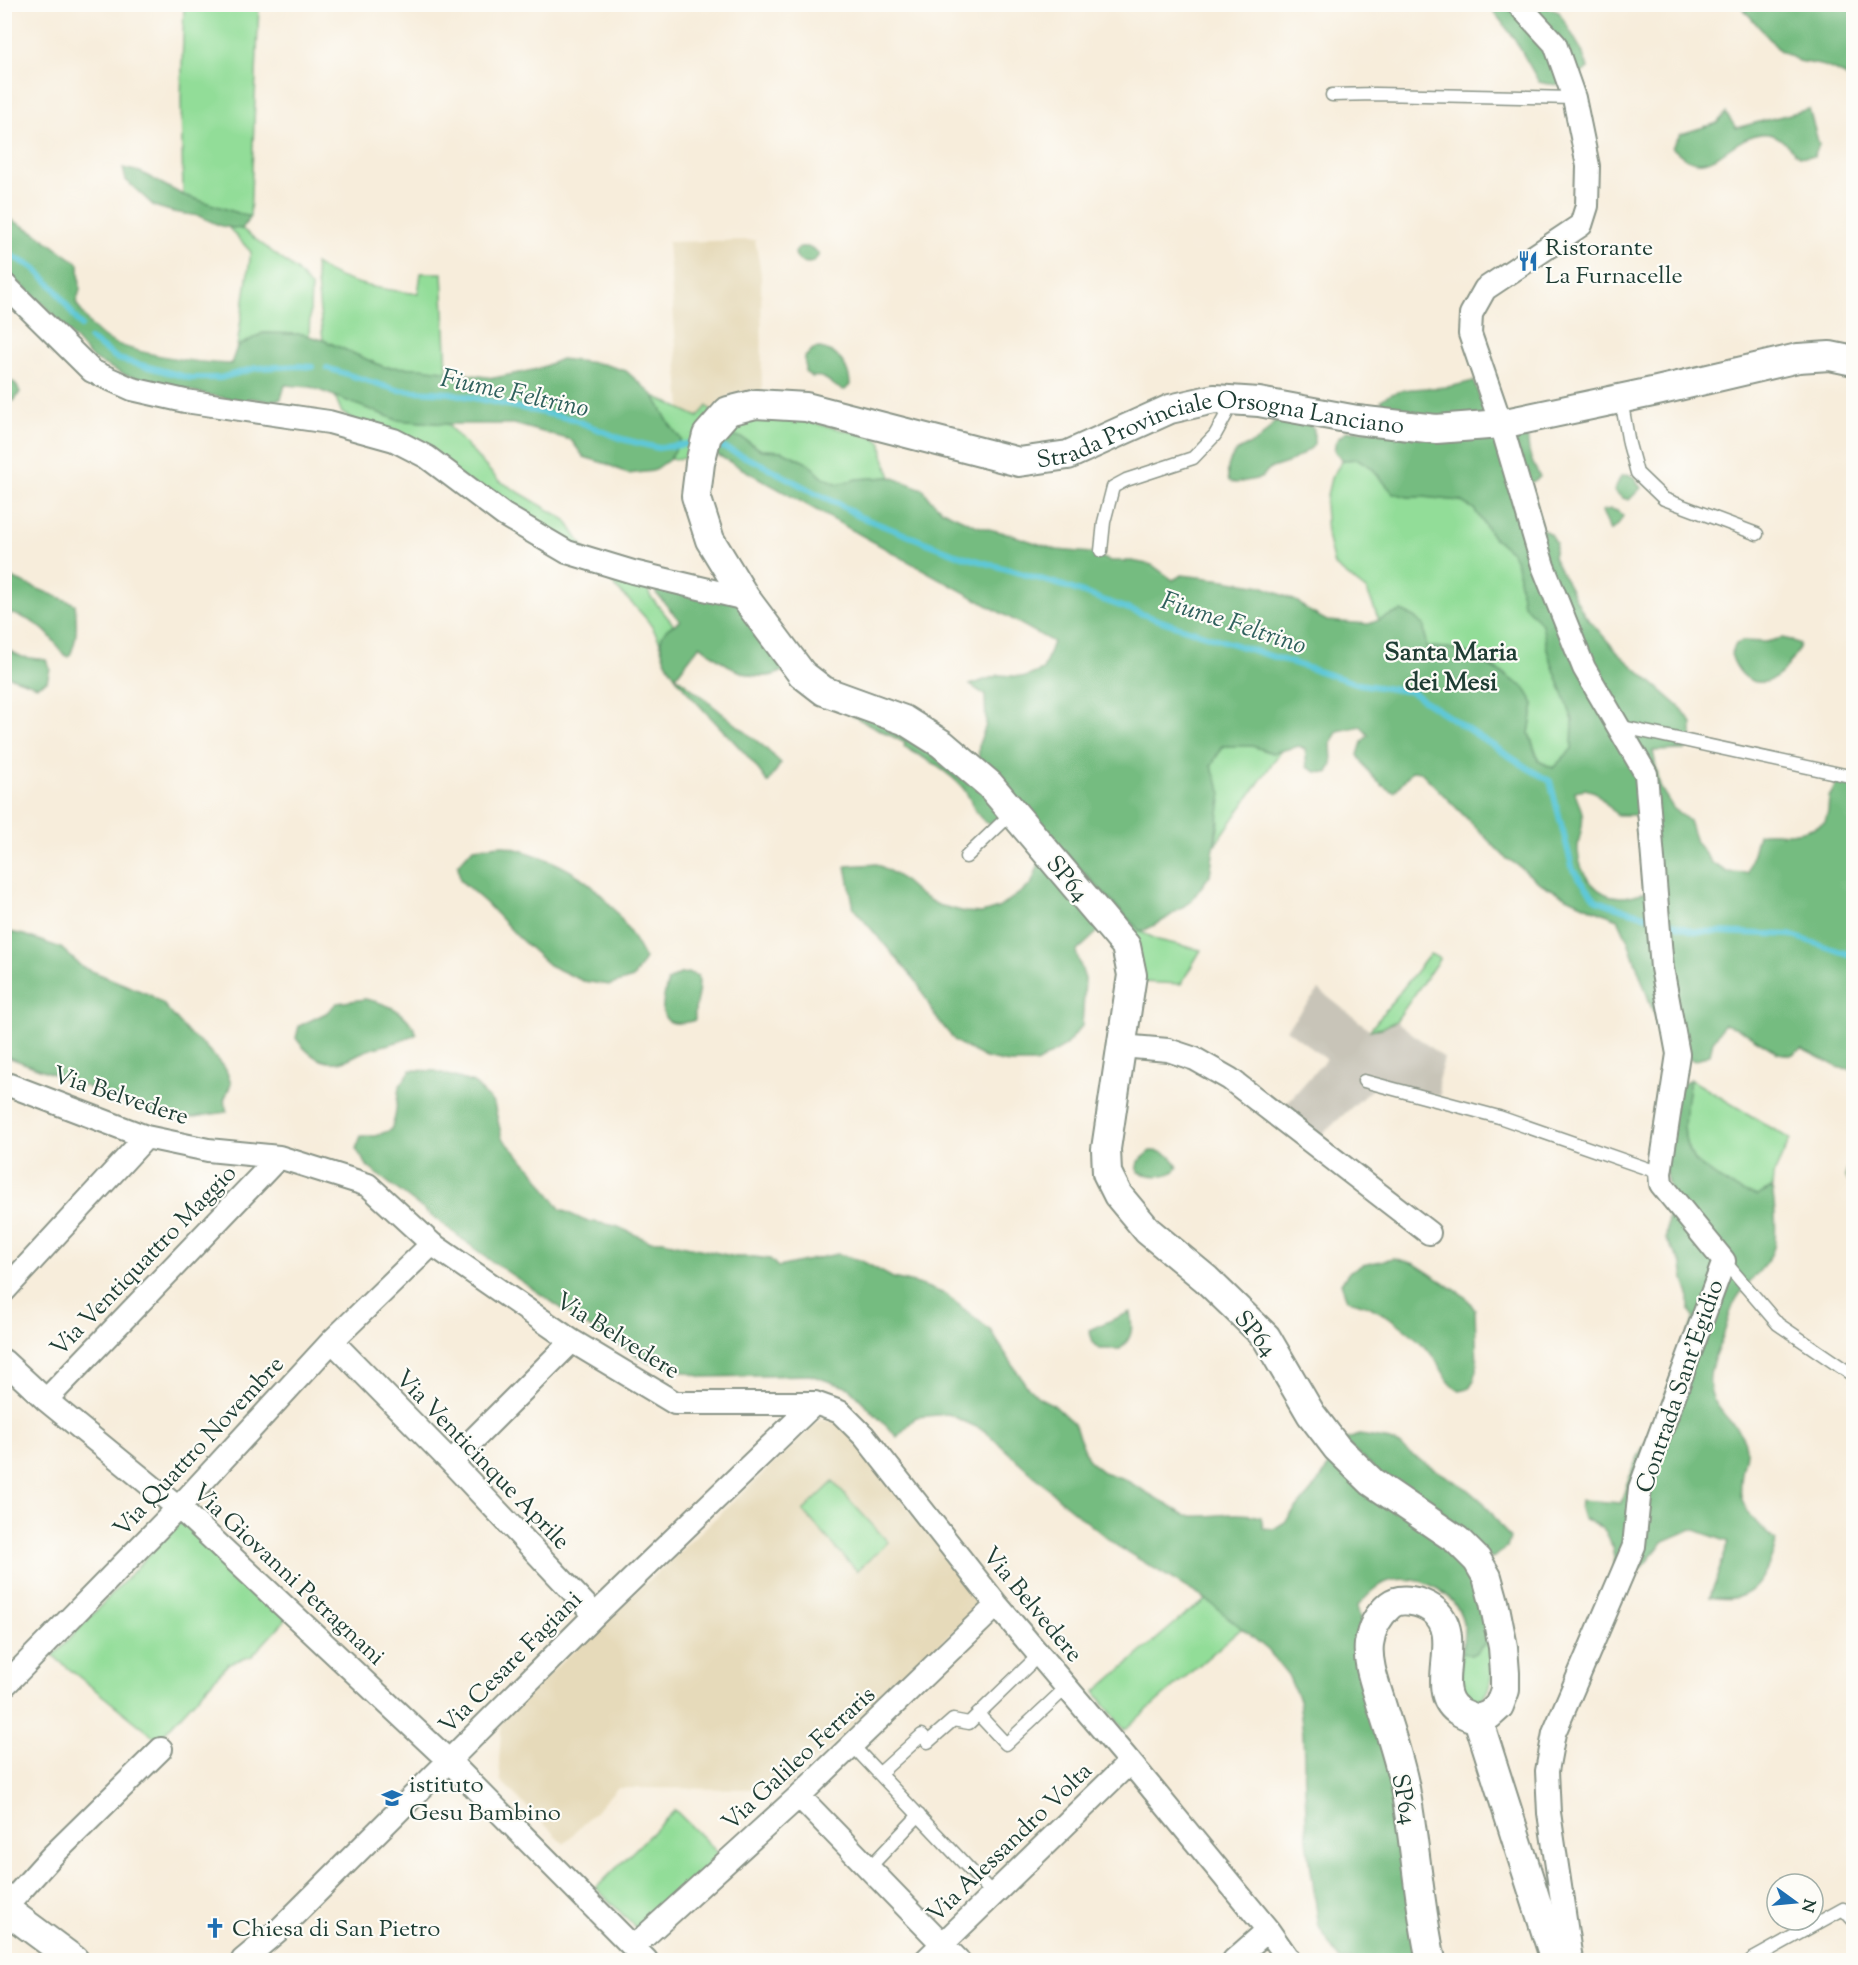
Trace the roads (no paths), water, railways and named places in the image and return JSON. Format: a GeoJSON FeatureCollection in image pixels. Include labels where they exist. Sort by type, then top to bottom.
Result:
{"type":"FeatureCollection","features":[{"type":"Feature","properties":{"kind":"street"},"geometry":{"type":"LineString","coordinates":[[1518,4],[1555,44],[1574,98],[1588,166],[1587,206],[1581,225],[1485,289],[1471,314],[1470,334],[1501,424],[1543,566],[1584,668],[1646,774],[1662,968],[1678,1054],[1660,1173],[1661,1185],[1724,1261]]}},
{"type":"Feature","properties":{"kind":"street"},"geometry":{"type":"LineString","coordinates":[[4,284],[92,371],[132,389],[185,401],[329,422],[394,440],[427,457],[504,515],[567,552],[633,572],[746,599]]}},
{"type":"Feature","properties":{"kind":"street","name":"Strada Provinciale Orsogna Lanciano"},"geometry":{"type":"LineString","coordinates":[[710,540],[696,496],[700,463],[707,435],[728,411],[756,404],[806,407],[1019,462],[1068,455],[1170,409],[1214,399],[1258,402],[1357,420],[1436,429],[1501,424],[1622,399],[1798,358],[1830,356],[1854,362]]}},
{"type":"Feature","properties":{"kind":"street","name":"SP64"},"geometry":{"type":"LineString","coordinates":[[710,540],[746,599],[802,674],[824,691],[904,720],[942,744],[990,785],[1126,946],[1132,975],[1106,1149],[1107,1173],[1118,1195],[1148,1231],[1206,1279],[1266,1337],[1311,1414],[1337,1448],[1372,1482],[1457,1540],[1477,1560],[1482,1569],[1494,1602],[1505,1673],[1504,1690],[1499,1706],[1489,1715],[1478,1719],[1456,1710],[1450,1702],[1446,1692],[1449,1639],[1445,1624],[1433,1610],[1413,1600],[1394,1601],[1381,1612],[1373,1627],[1369,1646],[1372,1672],[1406,1791],[1431,1960]]}},
{"type":"Feature","properties":{"kind":"street"},"geometry":{"type":"LineString","coordinates":[[1121,1046],[1168,1050],[1195,1059],[1230,1079],[1429,1233]]}},
{"type":"Feature","properties":{"kind":"street","name":"Via Belvedere"},"geometry":{"type":"LineString","coordinates":[[4,1083],[146,1137],[208,1150],[279,1157],[368,1185],[432,1244],[572,1341],[675,1403],[815,1402],[840,1412],[864,1436],[997,1605],[1130,1762],[1268,1930],[1289,1960]]}},
{"type":"Feature","properties":{"kind":"street"},"geometry":{"type":"LineString","coordinates":[[4,1292],[146,1137]]}},
{"type":"Feature","properties":{"kind":"street","name":"Via Ventiquattro Maggio"},"geometry":{"type":"LineString","coordinates":[[46,1400],[279,1157]]}},
{"type":"Feature","properties":{"kind":"street","name":"Via Quattro Novembre"},"geometry":{"type":"LineString","coordinates":[[9,1673],[179,1507],[332,1341],[432,1244]]}},
{"type":"Feature","properties":{"kind":"street","name":"Contrada Sant'Egidio"},"geometry":{"type":"LineString","coordinates":[[1571,1960],[1549,1813],[1547,1771],[1554,1733],[1634,1546],[1640,1488],[1724,1261]]}},
{"type":"Feature","properties":{"kind":"street","name":"Via Venticinque Aprile"},"geometry":{"type":"LineString","coordinates":[[332,1341],[451,1462],[595,1615]]}},
{"type":"Feature","properties":{"kind":"street"},"geometry":{"type":"LineString","coordinates":[[451,1462],[572,1341]]}},
{"type":"Feature","properties":{"kind":"street","name":"Via Giovanni Petragnani"},"geometry":{"type":"LineString","coordinates":[[4,1361],[46,1400],[179,1507],[449,1761],[639,1954]]}},
{"type":"Feature","properties":{"kind":"street","name":"Via Cesare Fagiani"},"geometry":{"type":"LineString","coordinates":[[243,1960],[280,1928],[595,1615],[815,1402]]}},
{"type":"Feature","properties":{"kind":"street","name":"Via Galileo Ferraris"},"geometry":{"type":"LineString","coordinates":[[639,1954],[997,1605]]}},
{"type":"Feature","properties":{"kind":"street"},"geometry":{"type":"LineString","coordinates":[[1478,1719],[1555,1960]]}},
{"type":"Feature","properties":{"kind":"street"},"geometry":{"type":"LineString","coordinates":[[74,1960],[5,1908],[59,1849],[161,1749]]}},
{"type":"Feature","properties":{"kind":"street","name":"Via Alessandro Volta"},"geometry":{"type":"LineString","coordinates":[[926,1960],[951,1953],[994,1894],[1130,1762]]}},
{"type":"Feature","properties":{"kind":"street"},"geometry":{"type":"LineString","coordinates":[[799,1796],[951,1953]]}},
{"type":"Feature","properties":{"kind":"street"},"geometry":{"type":"LineString","coordinates":[[1234,1960],[1268,1930]]}},
{"type":"Feature","properties":{"kind":"lane"},"geometry":{"type":"LineString","coordinates":[[1332,95],[1574,98]]}},
{"type":"Feature","properties":{"kind":"lane"},"geometry":{"type":"LineString","coordinates":[[1622,399],[1629,444],[1637,473],[1664,499],[1757,534]]}},
{"type":"Feature","properties":{"kind":"lane"},"geometry":{"type":"LineString","coordinates":[[1101,551],[1104,522],[1113,487],[1125,480],[1193,458],[1215,435],[1233,401]]}},
{"type":"Feature","properties":{"kind":"lane"},"geometry":{"type":"LineString","coordinates":[[1618,726],[1854,777]]}},
{"type":"Feature","properties":{"kind":"lane"},"geometry":{"type":"LineString","coordinates":[[966,857],[1013,812]]}},
{"type":"Feature","properties":{"kind":"lane"},"geometry":{"type":"LineString","coordinates":[[1364,1081],[1499,1117],[1660,1173]]}},
{"type":"Feature","properties":{"kind":"lane"},"geometry":{"type":"LineString","coordinates":[[1724,1261],[1778,1324],[1854,1376]]}},
{"type":"Feature","properties":{"kind":"lane"},"geometry":{"type":"LineString","coordinates":[[880,1773],[922,1736],[928,1742],[953,1720],[969,1722],[1039,1655]]}},
{"type":"Feature","properties":{"kind":"lane"},"geometry":{"type":"LineString","coordinates":[[978,1714],[1006,1744],[1067,1687]]}},
{"type":"Feature","properties":{"kind":"lane"},"geometry":{"type":"LineString","coordinates":[[852,1745],[994,1894]]}},
{"type":"Feature","properties":{"kind":"lane"},"geometry":{"type":"LineString","coordinates":[[869,1868],[919,1815]]}},
{"type":"Feature","properties":{"kind":"lane"},"geometry":{"type":"LineString","coordinates":[[1751,1960],[1844,1909],[1854,1921]]}},
{"type":"Feature","properties":{"kind":"waterway","name":"Fiume Feltrino"},"geometry":{"type":"LineString","coordinates":[[4,252],[33,267],[55,289],[81,326]]}},
{"type":"Feature","properties":{"kind":"waterway","name":"Fiume Feltrino"},"geometry":{"type":"LineString","coordinates":[[90,339],[118,359],[190,378],[220,378],[256,368],[312,367]]}},
{"type":"Feature","properties":{"kind":"waterway","name":"Fiume Feltrino"},"geometry":{"type":"LineString","coordinates":[[327,368],[397,390],[450,393],[572,419],[622,439],[658,448],[694,443]]}},
{"type":"Feature","properties":{"kind":"waterway","name":"Fiume Feltrino"},"geometry":{"type":"LineString","coordinates":[[722,447],[761,464],[858,516],[955,554],[1064,586],[1170,624],[1359,684],[1411,692],[1550,781],[1573,870],[1596,900],[1651,917]]}},
{"type":"Feature","properties":{"kind":"waterway","name":"Fiume Feltrino"},"geometry":{"type":"LineString","coordinates":[[1668,922],[1692,931],[1790,935],[1854,956]]}},
{"type":"Feature","properties":{"kind":"place","name":"Ristorante La Furnacelle"},"geometry":{"type":"Point","coordinates":[1528,261]}},
{"type":"Feature","properties":{"kind":"place","name":"istituto Gesu Bambino"},"geometry":{"type":"Point","coordinates":[392,1798]}},
{"type":"Feature","properties":{"kind":"place","name":"Chiesa di San Pietro"},"geometry":{"type":"Point","coordinates":[215,1928]}},
{"type":"Feature","properties":{"kind":"district","name":"Santa Maria dei Mesi"},"geometry":{"type":"Point","coordinates":[1451,666]}}]}
